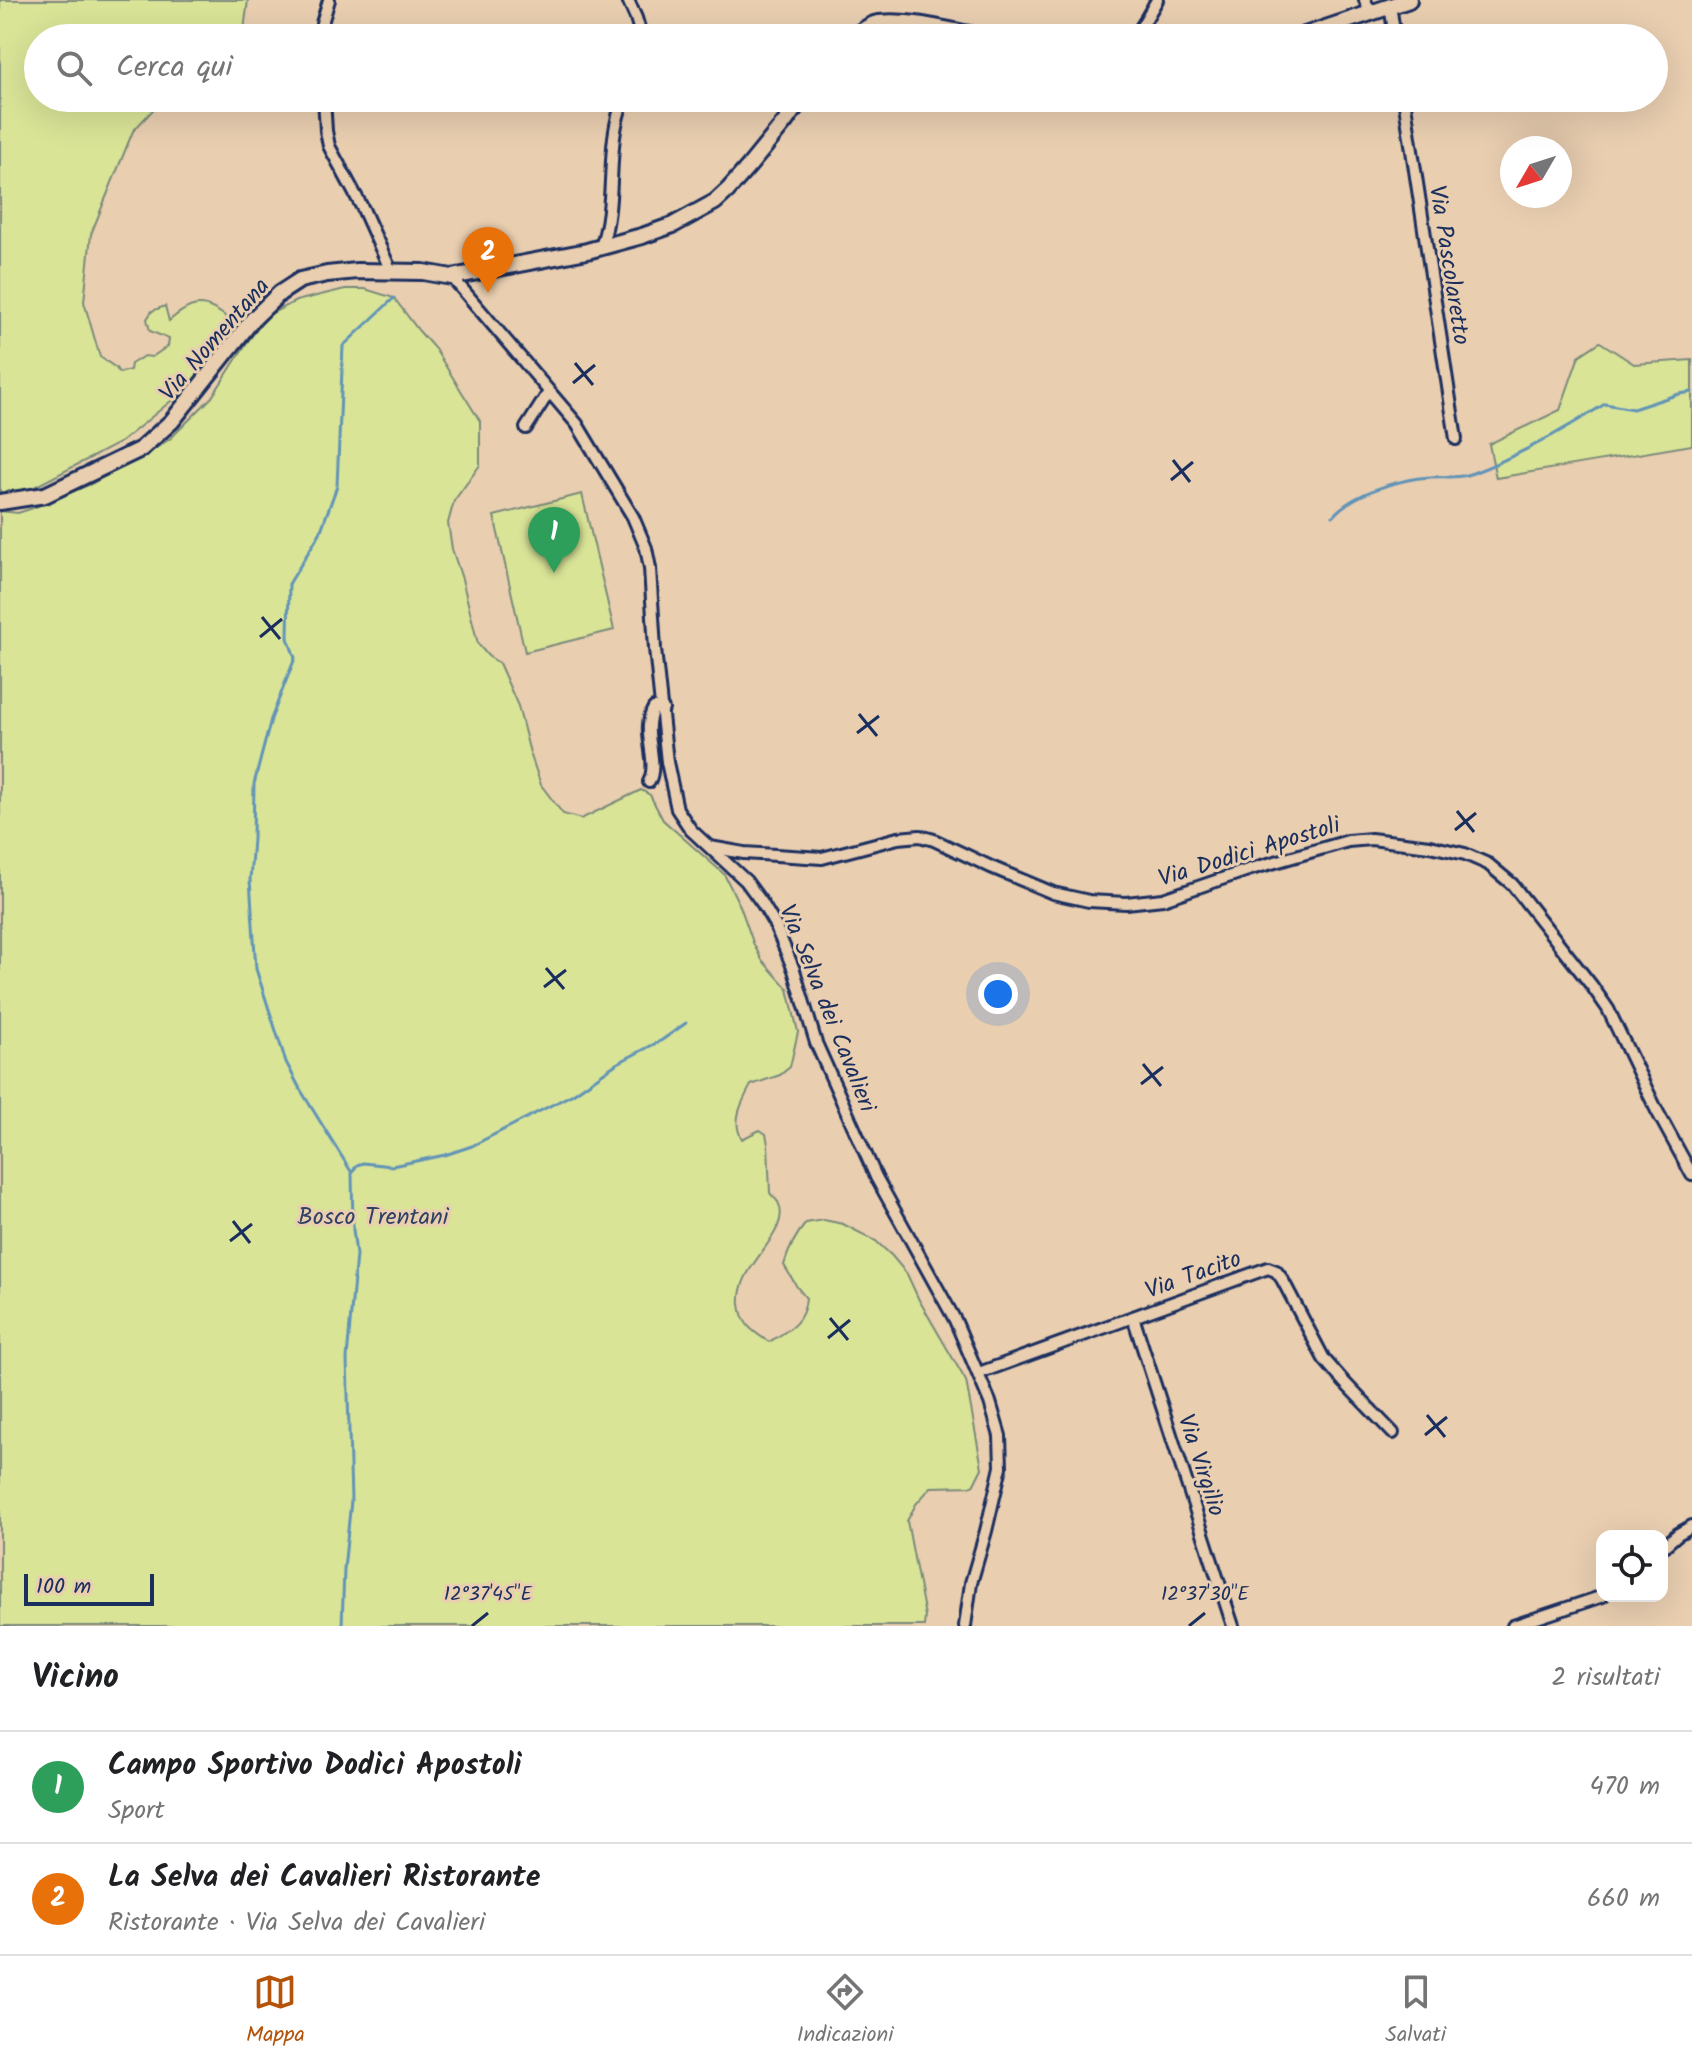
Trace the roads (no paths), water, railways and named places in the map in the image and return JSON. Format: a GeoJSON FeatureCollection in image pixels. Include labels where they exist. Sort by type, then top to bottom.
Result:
{"type":"FeatureCollection","features":[{"type":"Feature","properties":{"kind":"main road"},"geometry":{"type":"LineString","coordinates":[[1328,24],[1368,6],[1409,0]]}},
{"type":"Feature","properties":{"kind":"main road"},"geometry":{"type":"LineString","coordinates":[[886,24],[907,24]]}},
{"type":"Feature","properties":{"kind":"main road","name":"Via Nomentana"},"geometry":{"type":"LineString","coordinates":[[0,502],[45,495],[141,449],[172,421],[253,319],[289,286],[310,277],[357,271],[423,272],[452,277],[642,236],[673,225],[715,202],[749,166],[791,112]]}},
{"type":"Feature","properties":{"kind":"street"},"geometry":{"type":"LineString","coordinates":[[322,24],[329,0]]}},
{"type":"Feature","properties":{"kind":"street"},"geometry":{"type":"LineString","coordinates":[[628,0],[638,24]]}},
{"type":"Feature","properties":{"kind":"street"},"geometry":{"type":"LineString","coordinates":[[1143,24],[1157,0]]}},
{"type":"Feature","properties":{"kind":"street"},"geometry":{"type":"LineString","coordinates":[[1390,5],[1393,24]]}},
{"type":"Feature","properties":{"kind":"street"},"geometry":{"type":"LineString","coordinates":[[325,112],[329,146],[370,223],[391,271]]}},
{"type":"Feature","properties":{"kind":"street"},"geometry":{"type":"LineString","coordinates":[[601,247],[609,221],[614,130],[620,112]]}},
{"type":"Feature","properties":{"kind":"street","name":"Via Pascolaretto"},"geometry":{"type":"LineString","coordinates":[[1406,112],[1456,439]]}},
{"type":"Feature","properties":{"kind":"street","name":"Via Selva dei Cavalieri"},"geometry":{"type":"LineString","coordinates":[[452,277],[572,417],[630,511],[646,548],[651,573],[655,649],[674,801],[687,825],[746,881],[778,931],[794,970],[816,1043],[876,1177],[951,1312],[979,1373],[997,1425],[1001,1461],[994,1502],[971,1583],[965,1626]]}},
{"type":"Feature","properties":{"kind":"street"},"geometry":{"type":"LineString","coordinates":[[526,428],[549,392]]}},
{"type":"Feature","properties":{"kind":"street"},"geometry":{"type":"LineString","coordinates":[[649,782],[653,774],[649,716],[654,708],[663,709]]}},
{"type":"Feature","properties":{"kind":"street","name":"Via Dodici Apostoli"},"geometry":{"type":"LineString","coordinates":[[708,846],[744,853],[822,858],[905,836],[920,836],[1053,893],[1089,901],[1126,903],[1163,899],[1348,841],[1371,839],[1419,844],[1465,854],[1488,864],[1512,884],[1592,986],[1608,1009],[1692,1175]]}},
{"type":"Feature","properties":{"kind":"street","name":"Via Tacito"},"geometry":{"type":"LineString","coordinates":[[979,1373],[1270,1268],[1282,1279],[1324,1359],[1393,1433]]}},
{"type":"Feature","properties":{"kind":"street","name":"Via Virgilio"},"geometry":{"type":"LineString","coordinates":[[1133,1317],[1233,1626]]}},
{"type":"Feature","properties":{"kind":"street"},"geometry":{"type":"LineString","coordinates":[[1668,1543],[1692,1526]]}},
{"type":"Feature","properties":{"kind":"street"},"geometry":{"type":"LineString","coordinates":[[1513,1626],[1596,1598]]}},
{"type":"Feature","properties":{"kind":"waterway"},"geometry":{"type":"LineString","coordinates":[[352,1173],[286,1062],[256,969],[250,880],[254,784],[271,719],[295,658],[288,638],[289,584],[320,533],[337,486],[343,346],[394,298]]}},
{"type":"Feature","properties":{"kind":"waterway"},"geometry":{"type":"LineString","coordinates":[[1333,516],[1352,500],[1391,484],[1473,473],[1540,442],[1605,404],[1633,409],[1692,392]]}},
{"type":"Feature","properties":{"kind":"waterway"},"geometry":{"type":"LineString","coordinates":[[342,1626],[351,1501],[347,1359],[356,1255],[352,1173],[357,1165],[363,1163],[392,1166],[472,1146],[573,1094],[616,1064],[662,1040],[686,1023]]}},
{"type":"Feature","properties":{"kind":"place","name":"La Selva dei Cavalieri Ristorante"},"geometry":{"type":"Point","coordinates":[488,293]}},
{"type":"Feature","properties":{"kind":"place","name":"Campo Sportivo Dodici Apostoli"},"geometry":{"type":"Point","coordinates":[554,573]}},
{"type":"Feature","properties":{"kind":"park label","name":"Bosco Trentani"},"geometry":{"type":"Point","coordinates":[373,1216]}}]}
